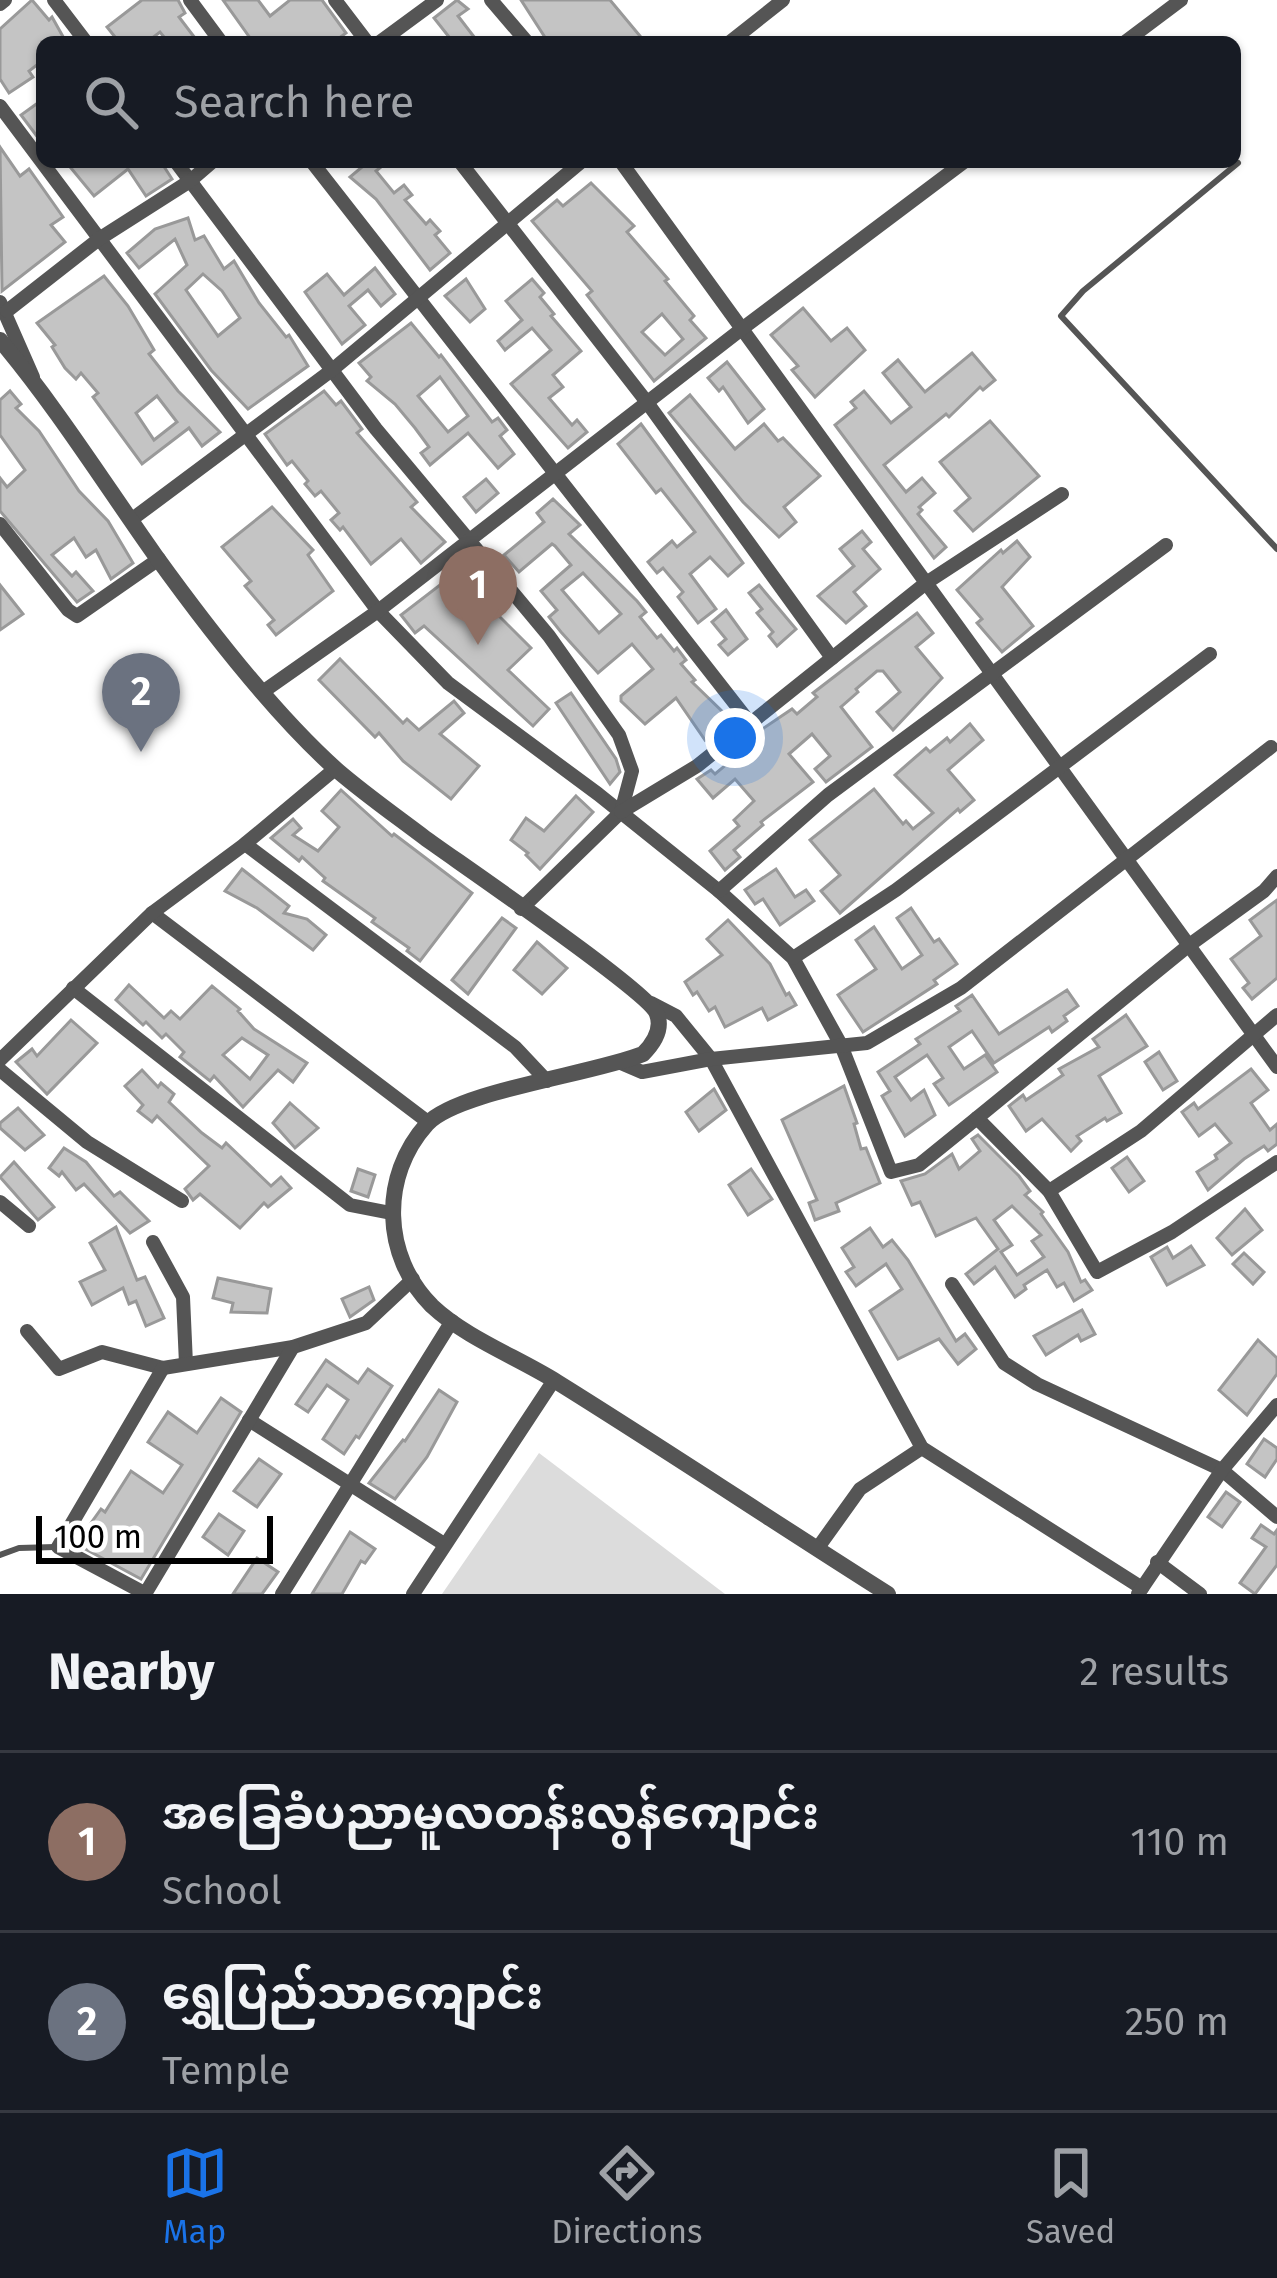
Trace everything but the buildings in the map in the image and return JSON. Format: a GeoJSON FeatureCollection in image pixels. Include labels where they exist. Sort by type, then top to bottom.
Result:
{"type":"FeatureCollection","features":[{"type":"Feature","properties":{"kind":"street"},"geometry":{"type":"LineString","coordinates":[[54,0],[81,36]]}},
{"type":"Feature","properties":{"kind":"street"},"geometry":{"type":"LineString","coordinates":[[190,0],[217,36]]}},
{"type":"Feature","properties":{"kind":"street"},"geometry":{"type":"LineString","coordinates":[[335,0],[363,36]]}},
{"type":"Feature","properties":{"kind":"street"},"geometry":{"type":"LineString","coordinates":[[388,36],[437,0]]}},
{"type":"Feature","properties":{"kind":"street"},"geometry":{"type":"LineString","coordinates":[[491,0],[522,36]]}},
{"type":"Feature","properties":{"kind":"street"},"geometry":{"type":"LineString","coordinates":[[738,36],[783,0]]}},
{"type":"Feature","properties":{"kind":"street"},"geometry":{"type":"LineString","coordinates":[[1133,36],[1181,0]]}},
{"type":"Feature","properties":{"kind":"street"},"geometry":{"type":"LineString","coordinates":[[0,106],[36,154]]}},
{"type":"Feature","properties":{"kind":"street"},"geometry":{"type":"LineString","coordinates":[[46,168],[377,611],[448,683],[621,812],[793,958],[841,1045],[891,1172],[919,1165],[1277,876]]}},
{"type":"Feature","properties":{"kind":"street"},"geometry":{"type":"LineString","coordinates":[[180,168],[332,370],[549,636],[619,735],[632,771],[621,812]]}},
{"type":"Feature","properties":{"kind":"street"},"geometry":{"type":"LineString","coordinates":[[35,381],[3,306],[205,168]]}},
{"type":"Feature","properties":{"kind":"street"},"geometry":{"type":"LineString","coordinates":[[317,168],[751,723]]}},
{"type":"Feature","properties":{"kind":"street"},"geometry":{"type":"LineString","coordinates":[[465,168],[646,401],[832,658]]}},
{"type":"Feature","properties":{"kind":"street"},"geometry":{"type":"LineString","coordinates":[[131,520],[332,370],[574,168]]}},
{"type":"Feature","properties":{"kind":"street"},"geometry":{"type":"LineString","coordinates":[[625,168],[1277,1067]]}},
{"type":"Feature","properties":{"kind":"street"},"geometry":{"type":"LineString","coordinates":[[264,691],[377,611],[956,168]]}},
{"type":"Feature","properties":{"kind":"street"},"geometry":{"type":"LineString","coordinates":[[0,340],[35,381],[159,560],[264,691],[335,769],[521,909],[676,1016],[711,1059],[922,1448],[1140,1591],[1222,1470],[1277,1405]]}},
{"type":"Feature","properties":{"kind":"street"},"geometry":{"type":"LineString","coordinates":[[521,909],[621,812],[697,766],[926,583],[1062,494]]}},
{"type":"Feature","properties":{"kind":"street"},"geometry":{"type":"LineString","coordinates":[[0,524],[77,616],[159,560]]}},
{"type":"Feature","properties":{"kind":"street"},"geometry":{"type":"LineString","coordinates":[[719,891],[828,795],[1166,545]]}},
{"type":"Feature","properties":{"kind":"street"},"geometry":{"type":"LineString","coordinates":[[793,958],[896,890],[1210,654]]}},
{"type":"Feature","properties":{"kind":"street"},"geometry":{"type":"LineString","coordinates":[[621,1063],[642,1072],[711,1059],[867,1042],[961,988],[1271,747]]}},
{"type":"Feature","properties":{"kind":"street"},"geometry":{"type":"LineString","coordinates":[[0,1060],[152,913],[335,769]]}},
{"type":"Feature","properties":{"kind":"street"},"geometry":{"type":"LineString","coordinates":[[245,844],[515,1047],[547,1081]]}},
{"type":"Feature","properties":{"kind":"street"},"geometry":{"type":"LineString","coordinates":[[152,913],[428,1122]]}},
{"type":"Feature","properties":{"kind":"street"},"geometry":{"type":"LineString","coordinates":[[73,988],[350,1205],[391,1213]]}},
{"type":"Feature","properties":{"kind":"street"},"geometry":{"type":"LineString","coordinates":[[649,1001],[658,1015],[657,1036],[643,1054],[464,1102],[428,1122],[402,1162],[393,1186],[394,1232],[412,1279],[431,1305],[452,1321],[554,1380],[888,1594]]}},
{"type":"Feature","properties":{"kind":"street"},"geometry":{"type":"LineString","coordinates":[[1048,1191],[1142,1131],[1277,1015]]}},
{"type":"Feature","properties":{"kind":"street"},"geometry":{"type":"LineString","coordinates":[[0,1070],[87,1142],[182,1201]]}},
{"type":"Feature","properties":{"kind":"street"},"geometry":{"type":"LineString","coordinates":[[977,1118],[1048,1191],[1097,1272],[1172,1232],[1277,1162]]}},
{"type":"Feature","properties":{"kind":"street"},"geometry":{"type":"LineString","coordinates":[[0,1202],[29,1226]]}},
{"type":"Feature","properties":{"kind":"street"},"geometry":{"type":"LineString","coordinates":[[153,1242],[183,1297],[186,1364]]}},
{"type":"Feature","properties":{"kind":"street"},"geometry":{"type":"LineString","coordinates":[[27,1331],[59,1370],[102,1352],[163,1368],[293,1347],[366,1323],[412,1279]]}},
{"type":"Feature","properties":{"kind":"street"},"geometry":{"type":"LineString","coordinates":[[952,1284],[1004,1363],[1037,1384],[1222,1470],[1277,1517]]}},
{"type":"Feature","properties":{"kind":"street"},"geometry":{"type":"LineString","coordinates":[[282,1594],[452,1321]]}},
{"type":"Feature","properties":{"kind":"street"},"geometry":{"type":"LineString","coordinates":[[163,1368],[58,1547],[146,1594],[293,1347]]}},
{"type":"Feature","properties":{"kind":"street"},"geometry":{"type":"LineString","coordinates":[[413,1594],[554,1380]]}},
{"type":"Feature","properties":{"kind":"street"},"geometry":{"type":"LineString","coordinates":[[249,1420],[444,1544]]}},
{"type":"Feature","properties":{"kind":"street"},"geometry":{"type":"LineString","coordinates":[[817,1549],[860,1489],[922,1448]]}},
{"type":"Feature","properties":{"kind":"street"},"geometry":{"type":"LineString","coordinates":[[1157,1562],[1200,1594]]}},
{"type":"Feature","properties":{"kind":"lane"},"geometry":{"type":"LineString","coordinates":[[1232,168],[1083,291],[1061,316],[1277,549]]}},
{"type":"Feature","properties":{"kind":"lane"},"geometry":{"type":"LineString","coordinates":[[0,1555],[20,1548],[58,1547]]}},
{"type":"Feature","properties":{"kind":"shaded area"},"geometry":{"type":"Polygon","coordinates":[[[539,1453],[725,1594],[442,1594],[539,1453]]]}},
{"type":"Feature","properties":{"kind":"place","name":"အခြေခံပညာမူလတန်းလွန်ကျောင်း"},"geometry":{"type":"Point","coordinates":[478,645]}},
{"type":"Feature","properties":{"kind":"place","name":"ရွှေပြည်သာကျောင်း"},"geometry":{"type":"Point","coordinates":[141,752]}}]}
